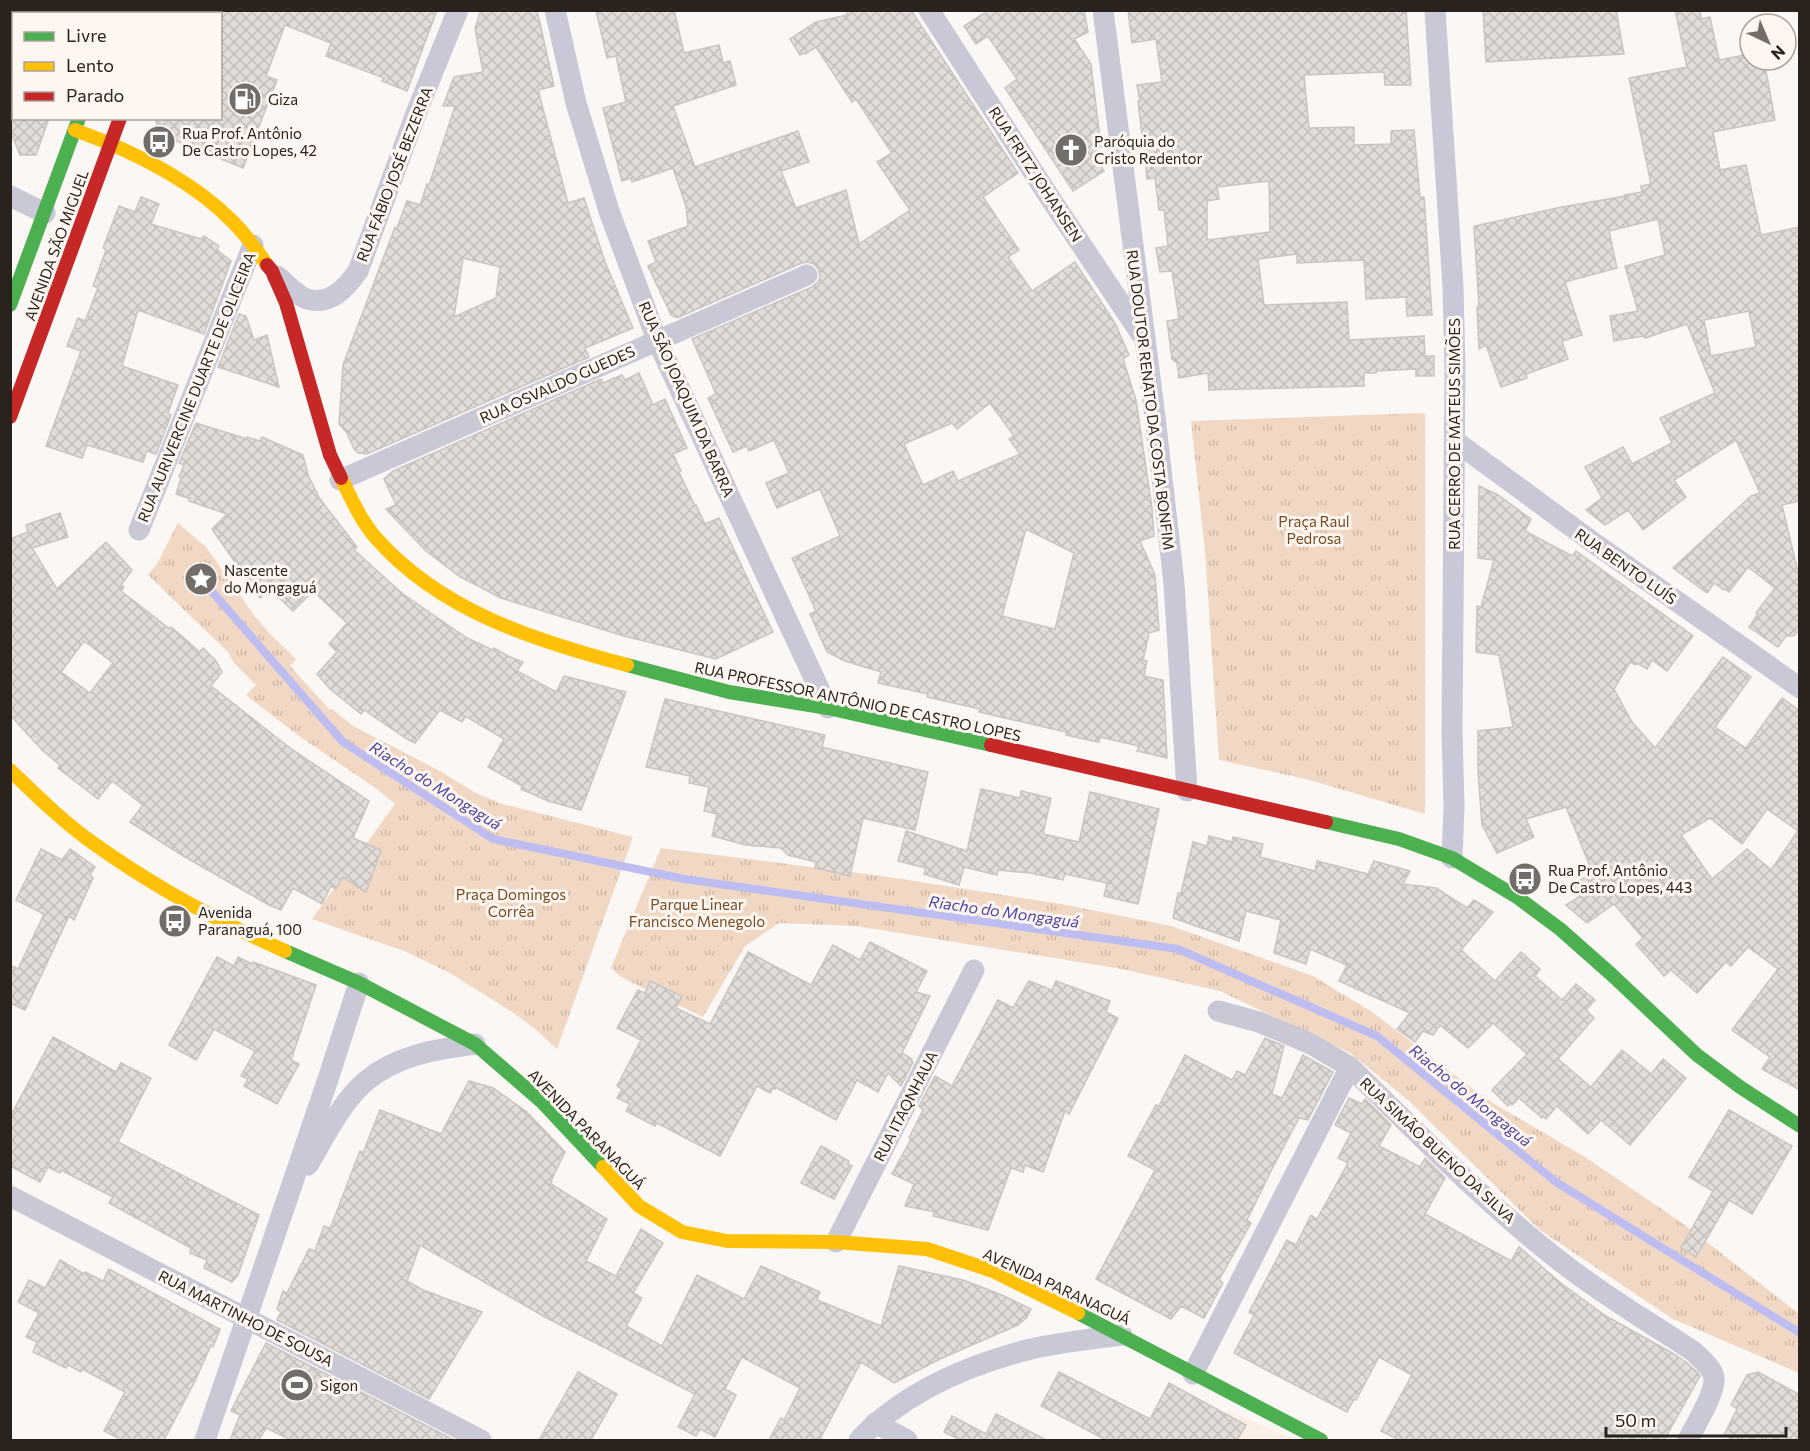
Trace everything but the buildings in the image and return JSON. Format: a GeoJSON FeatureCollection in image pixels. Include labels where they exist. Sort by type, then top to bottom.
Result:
{"type":"FeatureCollection","features":[{"type":"Feature","properties":{"kind":"main road","name":"AVENIDA SÃO MIGUEL"},"geometry":{"type":"LineString","coordinates":[[10,417],[119,120]]}},
{"type":"Feature","properties":{"kind":"main road","name":"RUA PROFESSOR ANTÔNIO DE CASTRO LOPES"},"geometry":{"type":"LineString","coordinates":[[77,124],[178,179],[232,221],[254,245],[272,272],[286,303],[327,444],[340,480],[375,537],[411,572],[458,604],[528,636],[590,656],[729,692],[828,708],[1399,839],[1452,858],[1517,897],[1560,929],[1697,1055],[1740,1087],[1800,1126]]}},
{"type":"Feature","properties":{"kind":"main road","name":"AVENIDA SÃO MIGUEL"},"geometry":{"type":"LineString","coordinates":[[10,305],[77,124]]}},
{"type":"Feature","properties":{"kind":"main road","name":"AVENIDA PARANAGUÁ"},"geometry":{"type":"LineString","coordinates":[[10,770],[91,842],[175,897],[247,934],[359,983],[475,1044],[542,1102],[639,1206],[682,1232],[728,1241],[836,1242],[927,1249],[993,1271],[1122,1335],[1322,1440]]}},
{"type":"Feature","properties":{"kind":"street","name":"RUA FÁBIO JOSÉ BEZERRA"},"geometry":{"type":"LineString","coordinates":[[272,272],[305,299],[320,300],[335,296],[347,286],[358,271],[417,111],[458,10]]}},
{"type":"Feature","properties":{"kind":"street","name":"RUA SÃO JOAQUIM DA BARRA"},"geometry":{"type":"LineString","coordinates":[[555,10],[576,103],[609,211],[657,340],[828,708]]}},
{"type":"Feature","properties":{"kind":"street","name":"RUA FRITZ JOHANSEN"},"geometry":{"type":"LineString","coordinates":[[929,10],[1143,337]]}},
{"type":"Feature","properties":{"kind":"street","name":"RUA DOUTOR RENATO DA COSTA BONFIM"},"geometry":{"type":"LineString","coordinates":[[1103,10],[1174,584],[1187,791]]}},
{"type":"Feature","properties":{"kind":"street","name":"RUA CERRO DE MATEUS SIMÕES"},"geometry":{"type":"LineString","coordinates":[[1435,10],[1453,287],[1455,441],[1452,858]]}},
{"type":"Feature","properties":{"kind":"street"},"geometry":{"type":"LineString","coordinates":[[10,196],[45,213]]}},
{"type":"Feature","properties":{"kind":"street","name":"RUA AURIVERCINE DUARTE DE OLICEIRA"},"geometry":{"type":"LineString","coordinates":[[140,530],[254,245]]}},
{"type":"Feature","properties":{"kind":"street","name":"RUA OSVALDO GUEDES"},"geometry":{"type":"LineString","coordinates":[[340,480],[807,275]]}},
{"type":"Feature","properties":{"kind":"street","name":"RUA BENTO LUÍS"},"geometry":{"type":"LineString","coordinates":[[1455,441],[1594,543],[1800,688]]}},
{"type":"Feature","properties":{"kind":"street","name":"RUA ITAQNHAUA"},"geometry":{"type":"LineString","coordinates":[[836,1242],[974,970]]}},
{"type":"Feature","properties":{"kind":"street"},"geometry":{"type":"LineString","coordinates":[[205,1440],[359,983]]}},
{"type":"Feature","properties":{"kind":"street"},"geometry":{"type":"LineString","coordinates":[[1218,1011],[1259,1022],[1311,1044],[1350,1067]]}},
{"type":"Feature","properties":{"kind":"street"},"geometry":{"type":"LineString","coordinates":[[288,1196],[345,1106],[365,1082],[387,1066],[419,1054],[475,1044]]}},
{"type":"Feature","properties":{"kind":"street","name":"RUA SIMÃO BUENO DA SILVA"},"geometry":{"type":"LineString","coordinates":[[1193,1374],[1350,1067],[1475,1189],[1563,1264],[1593,1287],[1694,1352],[1708,1365],[1714,1377],[1712,1392],[1688,1440]]}},
{"type":"Feature","properties":{"kind":"street","name":"RUA MARTINHO DE SOUSA"},"geometry":{"type":"LineString","coordinates":[[10,1196],[481,1440]]}},
{"type":"Feature","properties":{"kind":"street"},"geometry":{"type":"LineString","coordinates":[[859,1440],[875,1423],[917,1394],[972,1367],[1032,1349],[1122,1335]]}},
{"type":"Feature","properties":{"kind":"street"},"geometry":{"type":"LineString","coordinates":[[875,1423],[907,1440]]}},
{"type":"Feature","properties":{"kind":"shaded area"},"geometry":{"type":"Polygon","coordinates":[[[1228,1411],[1297,1440],[1189,1440],[1198,1421],[1228,1411]]]}},
{"type":"Feature","properties":{"kind":"green space","name":"Praça Raul Pedrosa"},"geometry":{"type":"Polygon","coordinates":[[[1425,413],[1425,814],[1306,779],[1219,760],[1205,551],[1191,421],[1425,413]]]}},
{"type":"Feature","properties":{"kind":"green space","name":"Praça Domingos Corrêa"},"geometry":{"type":"Polygon","coordinates":[[[178,523],[206,547],[253,614],[296,659],[290,666],[330,710],[332,709],[353,726],[438,770],[474,792],[499,803],[633,837],[557,1049],[512,1012],[450,973],[404,951],[312,919],[395,804],[246,695],[256,685],[234,663],[228,652],[148,575],[157,564],[178,523]]]}},
{"type":"Feature","properties":{"kind":"green space","name":"Parque Linear Francisco Menegolo"},"geometry":{"type":"Polygon","coordinates":[[[661,848],[882,876],[1061,904],[1171,926],[1313,976],[1372,1012],[1486,1099],[1585,1157],[1685,1225],[1799,1314],[1799,1373],[1673,1319],[1540,1230],[1408,1100],[1350,1053],[1220,991],[1122,969],[856,926],[779,923],[745,946],[703,1017],[621,977],[611,968],[661,848]]]}},
{"type":"Feature","properties":{"kind":"waterway","name":"Riacho do Mongaguá"},"geometry":{"type":"LineString","coordinates":[[201,579],[343,742],[493,839],[684,879],[1178,949],[1377,1036],[1556,1182],[1800,1333]]}},
{"type":"Feature","properties":{"kind":"traffic: fast"},"geometry":{"type":"LineString","coordinates":[[10,305],[78,120]]}},
{"type":"Feature","properties":{"kind":"traffic: fast"},"geometry":{"type":"LineString","coordinates":[[627,665],[729,692],[828,708],[991,745]]}},
{"type":"Feature","properties":{"kind":"traffic: fast"},"geometry":{"type":"LineString","coordinates":[[1326,822],[1399,839],[1452,858],[1517,897],[1560,929],[1697,1055],[1740,1087],[1800,1126]]}},
{"type":"Feature","properties":{"kind":"traffic: fast"},"geometry":{"type":"LineString","coordinates":[[285,951],[359,983],[475,1044],[542,1102],[603,1167]]}},
{"type":"Feature","properties":{"kind":"traffic: fast"},"geometry":{"type":"LineString","coordinates":[[1078,1313],[1321,1440]]}},
{"type":"Feature","properties":{"kind":"traffic: slow"},"geometry":{"type":"LineString","coordinates":[[75,130],[138,157],[199,193],[238,227],[267,265]]}},
{"type":"Feature","properties":{"kind":"traffic: slow"},"geometry":{"type":"LineString","coordinates":[[341,478],[361,517],[376,538],[401,563],[429,585],[491,620],[524,634],[627,665]]}},
{"type":"Feature","properties":{"kind":"traffic: slow"},"geometry":{"type":"LineString","coordinates":[[10,770],[71,826],[116,859],[186,902],[285,951]]}},
{"type":"Feature","properties":{"kind":"traffic: slow"},"geometry":{"type":"LineString","coordinates":[[603,1167],[639,1206],[682,1232],[727,1241],[836,1242],[927,1249],[993,1271],[1078,1313]]}},
{"type":"Feature","properties":{"kind":"traffic: jam"},"geometry":{"type":"LineString","coordinates":[[10,417],[119,120]]}},
{"type":"Feature","properties":{"kind":"traffic: jam"},"geometry":{"type":"LineString","coordinates":[[267,265],[286,303],[330,455],[341,478]]}},
{"type":"Feature","properties":{"kind":"traffic: jam"},"geometry":{"type":"LineString","coordinates":[[991,745],[1326,822]]}},
{"type":"Feature","properties":{"kind":"place","name":"Giza"},"geometry":{"type":"Point","coordinates":[245,99]}},
{"type":"Feature","properties":{"kind":"place","name":"Rua Prof. Antônio De Castro Lopes, 42"},"geometry":{"type":"Point","coordinates":[159,142]}},
{"type":"Feature","properties":{"kind":"place","name":"Paróquia do Cristo Redentor"},"geometry":{"type":"Point","coordinates":[1071,150]}},
{"type":"Feature","properties":{"kind":"place","name":"Nascente do Mongaguá"},"geometry":{"type":"Point","coordinates":[201,579]}},
{"type":"Feature","properties":{"kind":"place","name":"Rua Prof. Antônio De Castro Lopes, 443"},"geometry":{"type":"Point","coordinates":[1525,879]}},
{"type":"Feature","properties":{"kind":"place","name":"Avenida Paranaguá, 100"},"geometry":{"type":"Point","coordinates":[175,921]}},
{"type":"Feature","properties":{"kind":"place","name":"Sigon"},"geometry":{"type":"Point","coordinates":[297,1385]}}]}
